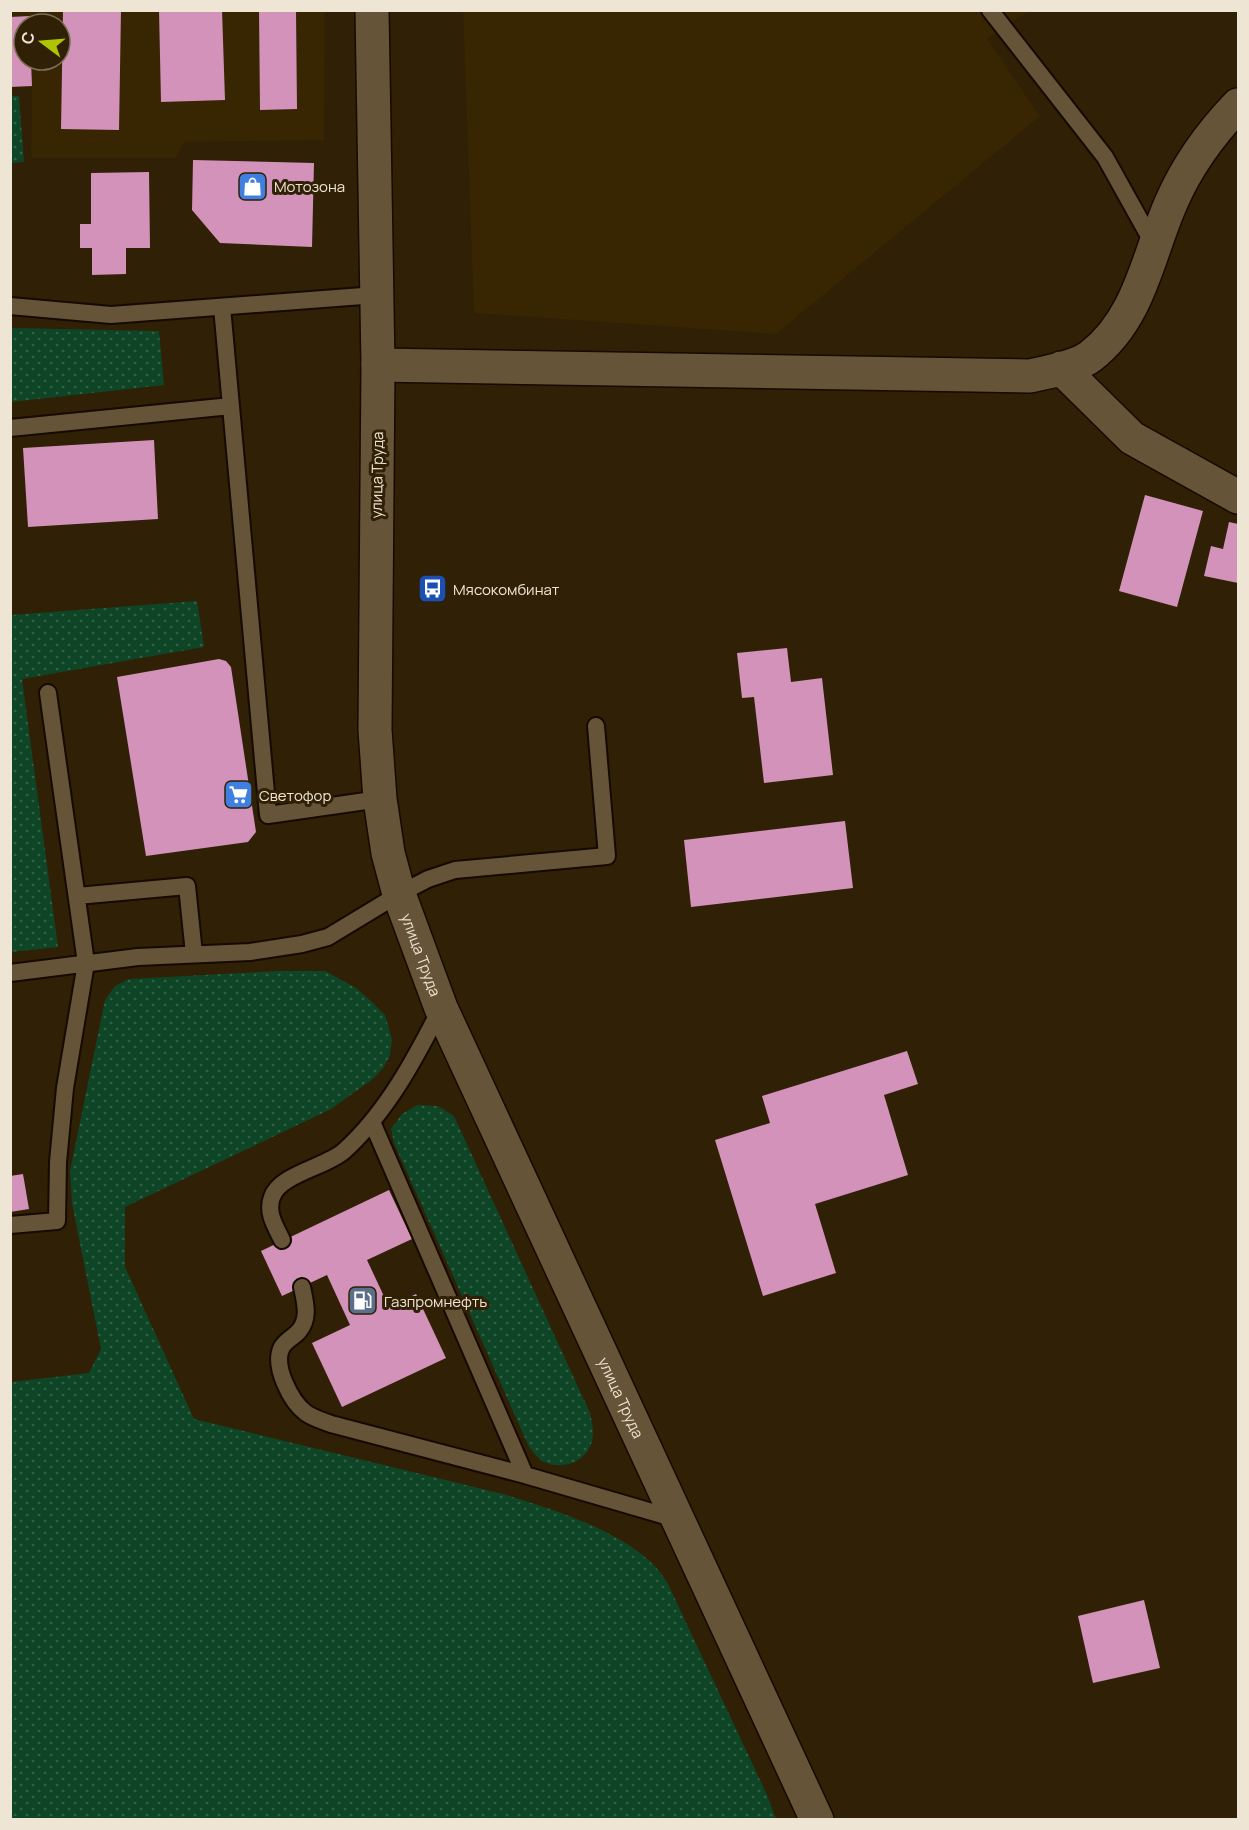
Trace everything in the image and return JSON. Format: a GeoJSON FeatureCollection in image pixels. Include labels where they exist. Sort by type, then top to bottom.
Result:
{"type":"FeatureCollection","features":[{"type":"Feature","properties":{"kind":"street","name":"улица Труда"},"geometry":{"type":"LineString","coordinates":[[372,10],[378,365],[375,730],[380,799],[388,853],[399,894],[441,1008],[817,1820]]}},
{"type":"Feature","properties":{"kind":"street"},"geometry":{"type":"LineString","coordinates":[[378,365],[1030,376],[1061,368],[1090,357],[1113,334],[1132,305],[1146,275],[1154,245],[1172,201],[1192,162],[1223,121],[1239,105]]}},
{"type":"Feature","properties":{"kind":"street"},"geometry":{"type":"LineString","coordinates":[[1061,368],[1132,438],[1239,497]]}},
{"type":"Feature","properties":{"kind":"lane"},"geometry":{"type":"LineString","coordinates":[[990,10],[1105,157],[1154,245]]}},
{"type":"Feature","properties":{"kind":"lane"},"geometry":{"type":"LineString","coordinates":[[10,306],[111,315],[376,295]]}},
{"type":"Feature","properties":{"kind":"lane"},"geometry":{"type":"LineString","coordinates":[[222,307],[268,815],[380,799]]}},
{"type":"Feature","properties":{"kind":"lane"},"geometry":{"type":"LineString","coordinates":[[10,428],[231,406]]}},
{"type":"Feature","properties":{"kind":"lane"},"geometry":{"type":"LineString","coordinates":[[10,1225],[57,1221],[58,1162],[65,1088],[86,963],[48,693]]}},
{"type":"Feature","properties":{"kind":"lane"},"geometry":{"type":"LineString","coordinates":[[10,973],[138,957],[250,952],[302,944],[328,937],[399,894],[428,879],[455,870],[607,856],[596,726]]}},
{"type":"Feature","properties":{"kind":"lane"},"geometry":{"type":"LineString","coordinates":[[77,896],[187,886],[194,954]]}},
{"type":"Feature","properties":{"kind":"lane"},"geometry":{"type":"LineString","coordinates":[[282,1240],[270,1215],[272,1197],[282,1184],[342,1153],[372,1122],[409,1070],[441,1008]]}},
{"type":"Feature","properties":{"kind":"lane"},"geometry":{"type":"LineString","coordinates":[[372,1122],[525,1475]]}},
{"type":"Feature","properties":{"kind":"lane"},"geometry":{"type":"LineString","coordinates":[[302,1287],[306,1304],[305,1320],[299,1331],[283,1345],[279,1355],[279,1366],[292,1399],[307,1414],[332,1424],[525,1475],[676,1519]]}},
{"type":"Feature","properties":{"kind":"shaded area"},"geometry":{"type":"Polygon","coordinates":[[[10,11],[325,11],[324,140],[184,142],[176,158],[31,158],[32,87],[11,87],[10,11]]]}},
{"type":"Feature","properties":{"kind":"shaded area"},"geometry":{"type":"Polygon","coordinates":[[[463,11],[1029,11],[987,39],[1040,116],[776,334],[474,313],[463,11]]]}},
{"type":"Feature","properties":{"kind":"green space"},"geometry":{"type":"Polygon","coordinates":[[[11,96],[19,96],[24,162],[11,163],[11,96]]]}},
{"type":"Feature","properties":{"kind":"green space"},"geometry":{"type":"Polygon","coordinates":[[[11,328],[159,331],[164,385],[11,402],[11,328]]]}},
{"type":"Feature","properties":{"kind":"green space"},"geometry":{"type":"Polygon","coordinates":[[[197,601],[204,647],[22,679],[58,947],[11,952],[11,615],[197,601]]]}},
{"type":"Feature","properties":{"kind":"green space"},"geometry":{"type":"Polygon","coordinates":[[[279,971],[325,971],[356,988],[385,1015],[392,1039],[390,1055],[384,1067],[373,1079],[331,1109],[125,1207],[125,1267],[194,1419],[503,1494],[594,1527],[638,1552],[655,1567],[668,1584],[767,1795],[776,1819],[11,1819],[11,1382],[89,1373],[101,1349],[72,1203],[70,1171],[105,1000],[115,986],[129,979],[279,971]]]}},
{"type":"Feature","properties":{"kind":"green space"},"geometry":{"type":"Polygon","coordinates":[[[417,1105],[438,1106],[454,1116],[590,1413],[592,1441],[589,1449],[579,1460],[565,1465],[549,1464],[540,1460],[529,1447],[394,1143],[391,1129],[402,1114],[417,1105]]]}},
{"type":"Feature","properties":{"kind":"building"},"geometry":{"type":"Polygon","coordinates":[[[63,10],[121,10],[119,130],[61,129],[62,72],[72,72],[72,12],[63,12],[63,10]]]}},
{"type":"Feature","properties":{"kind":"building"},"geometry":{"type":"Polygon","coordinates":[[[159,10],[222,10],[225,100],[161,102],[159,10]]]}},
{"type":"Feature","properties":{"kind":"building"},"geometry":{"type":"Polygon","coordinates":[[[259,10],[296,10],[297,109],[260,110],[259,10]]]}},
{"type":"Feature","properties":{"kind":"building"},"geometry":{"type":"Polygon","coordinates":[[[10,17],[12,17],[12,72],[31,72],[32,86],[10,87],[10,17]]]}},
{"type":"Feature","properties":{"kind":"building","name":"Мотозона"},"geometry":{"type":"Polygon","coordinates":[[[193,160],[314,163],[312,247],[220,243],[192,210],[193,160]]]}},
{"type":"Feature","properties":{"kind":"building"},"geometry":{"type":"Polygon","coordinates":[[[149,172],[150,248],[126,248],[126,274],[92,275],[92,248],[80,248],[80,224],[91,224],[91,173],[149,172]]]}},
{"type":"Feature","properties":{"kind":"building"},"geometry":{"type":"Polygon","coordinates":[[[154,440],[158,519],[28,527],[23,448],[154,440]]]}},
{"type":"Feature","properties":{"kind":"building"},"geometry":{"type":"Polygon","coordinates":[[[1145,495],[1203,511],[1177,607],[1119,591],[1145,495]]]}},
{"type":"Feature","properties":{"kind":"building"},"geometry":{"type":"Polygon","coordinates":[[[1229,522],[1238,524],[1238,583],[1204,576],[1211,546],[1223,549],[1229,522]]]}},
{"type":"Feature","properties":{"kind":"building"},"geometry":{"type":"Polygon","coordinates":[[[787,648],[791,682],[822,678],[833,775],[764,783],[754,697],[742,698],[737,653],[787,648]]]}},
{"type":"Feature","properties":{"kind":"building"},"geometry":{"type":"Polygon","coordinates":[[[219,659],[226,661],[231,667],[256,832],[248,842],[146,856],[117,677],[219,659]]]}},
{"type":"Feature","properties":{"kind":"building"},"geometry":{"type":"Polygon","coordinates":[[[845,821],[853,888],[691,907],[684,840],[845,821]]]}},
{"type":"Feature","properties":{"kind":"building"},"geometry":{"type":"Polygon","coordinates":[[[907,1051],[918,1084],[884,1095],[908,1175],[815,1204],[836,1273],[763,1296],[715,1140],[770,1123],[762,1096],[907,1051]]]}},
{"type":"Feature","properties":{"kind":"building"},"geometry":{"type":"Polygon","coordinates":[[[23,1174],[29,1209],[10,1212],[10,1176],[23,1174]]]}},
{"type":"Feature","properties":{"kind":"building","name":"Газпромнефть"},"geometry":{"type":"Polygon","coordinates":[[[389,1190],[412,1239],[367,1260],[389,1307],[416,1294],[446,1358],[342,1407],[312,1343],[350,1325],[327,1275],[282,1296],[261,1251],[389,1190]]]}},
{"type":"Feature","properties":{"kind":"building"},"geometry":{"type":"Polygon","coordinates":[[[1144,1600],[1160,1668],[1093,1683],[1078,1616],[1144,1600]]]}},
{"type":"Feature","properties":{"kind":"place","name":"Мотозона"},"geometry":{"type":"Point","coordinates":[253,186]}},
{"type":"Feature","properties":{"kind":"place","name":"Мясокомбинат"},"geometry":{"type":"Point","coordinates":[432,589]}},
{"type":"Feature","properties":{"kind":"place","name":"Светофор"},"geometry":{"type":"Point","coordinates":[238,795]}},
{"type":"Feature","properties":{"kind":"place","name":"Газпромнефть"},"geometry":{"type":"Point","coordinates":[363,1301]}}]}
